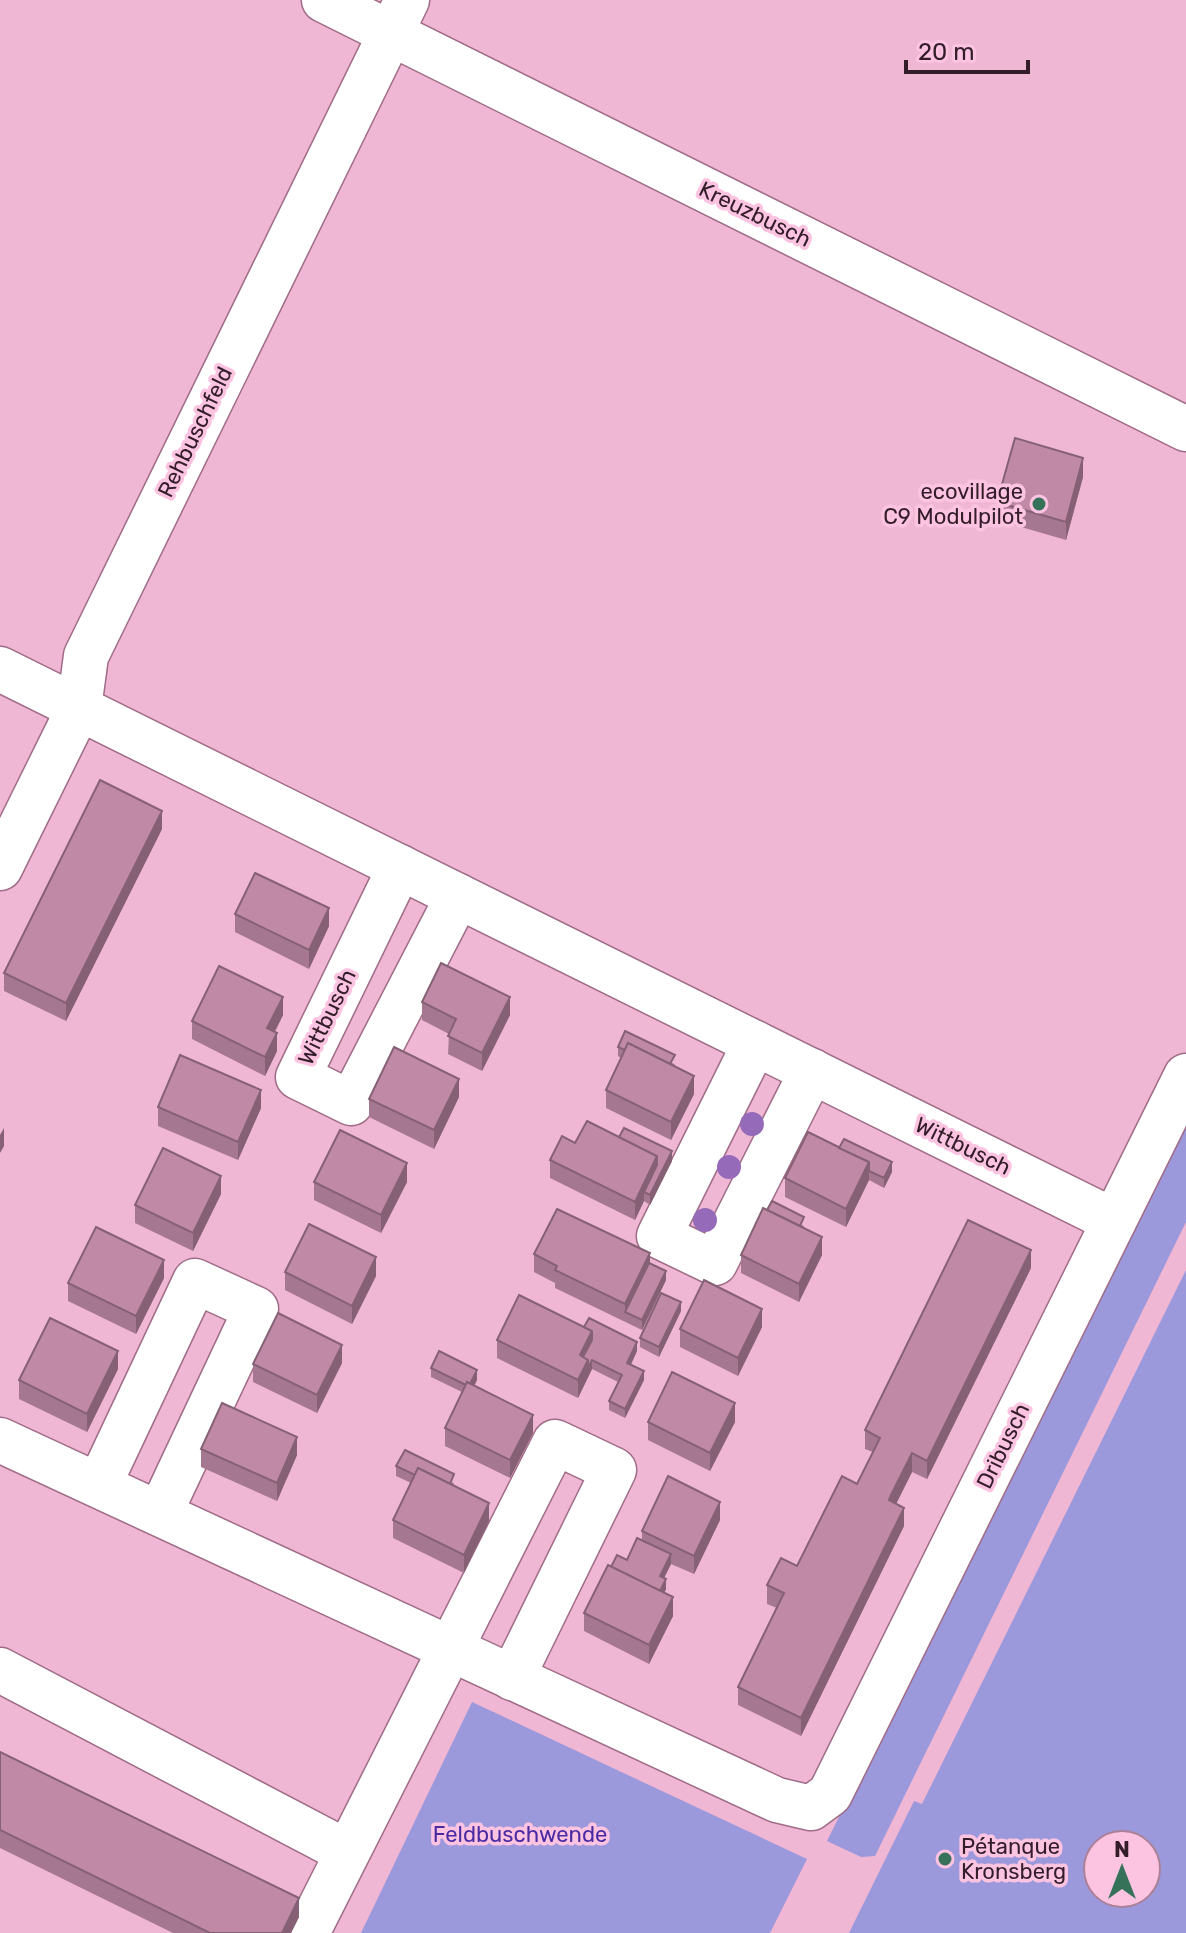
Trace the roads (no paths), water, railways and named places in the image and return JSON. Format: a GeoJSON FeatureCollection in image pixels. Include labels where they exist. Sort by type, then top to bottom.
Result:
{"type":"FeatureCollection","features":[{"type":"Feature","properties":{"kind":"street","name":"Kreuzbusch"},"geometry":{"type":"LineString","coordinates":[[324,0],[399,16],[1186,429]]}},
{"type":"Feature","properties":{"kind":"street","name":"Rehbuschfeld"},"geometry":{"type":"LineString","coordinates":[[0,868],[79,708],[86,656],[399,16]]}},
{"type":"Feature","properties":{"kind":"street","name":"Wittbusch"},"geometry":{"type":"LineString","coordinates":[[0,669],[1114,1221]]}},
{"type":"Feature","properties":{"kind":"street","name":"Wittbusch"},"geometry":{"type":"LineString","coordinates":[[400,867],[298,1077],[351,1103],[458,896]]}},
{"type":"Feature","properties":{"kind":"street"},"geometry":{"type":"LineString","coordinates":[[755,1043],[659,1236],[715,1263],[812,1071]]}},
{"type":"Feature","properties":{"kind":"street","name":"Dribusch"},"geometry":{"type":"LineString","coordinates":[[512,1678],[777,1800],[811,1808],[830,1794],[1186,1076]]}},
{"type":"Feature","properties":{"kind":"street"},"geometry":{"type":"LineString","coordinates":[[99,1485],[195,1281],[256,1309],[160,1513]]}},
{"type":"Feature","properties":{"kind":"street"},"geometry":{"type":"LineString","coordinates":[[0,1440],[160,1513],[450,1648],[512,1678],[614,1470],[555,1442],[450,1648],[307,1933]]}},
{"type":"Feature","properties":{"kind":"street"},"geometry":{"type":"LineString","coordinates":[[0,1670],[347,1852]]}},
{"type":"Feature","properties":{"kind":"place","name":"ecovillage C9 Modulpilot"},"geometry":{"type":"Point","coordinates":[1039,504]}},
{"type":"Feature","properties":{"kind":"place","name":"Pétanque Kronsberg"},"geometry":{"type":"Point","coordinates":[945,1859]}},
{"type":"Feature","properties":{"kind":"park label","name":"Feldbuschwende"},"geometry":{"type":"Point","coordinates":[520,1834]}}]}
